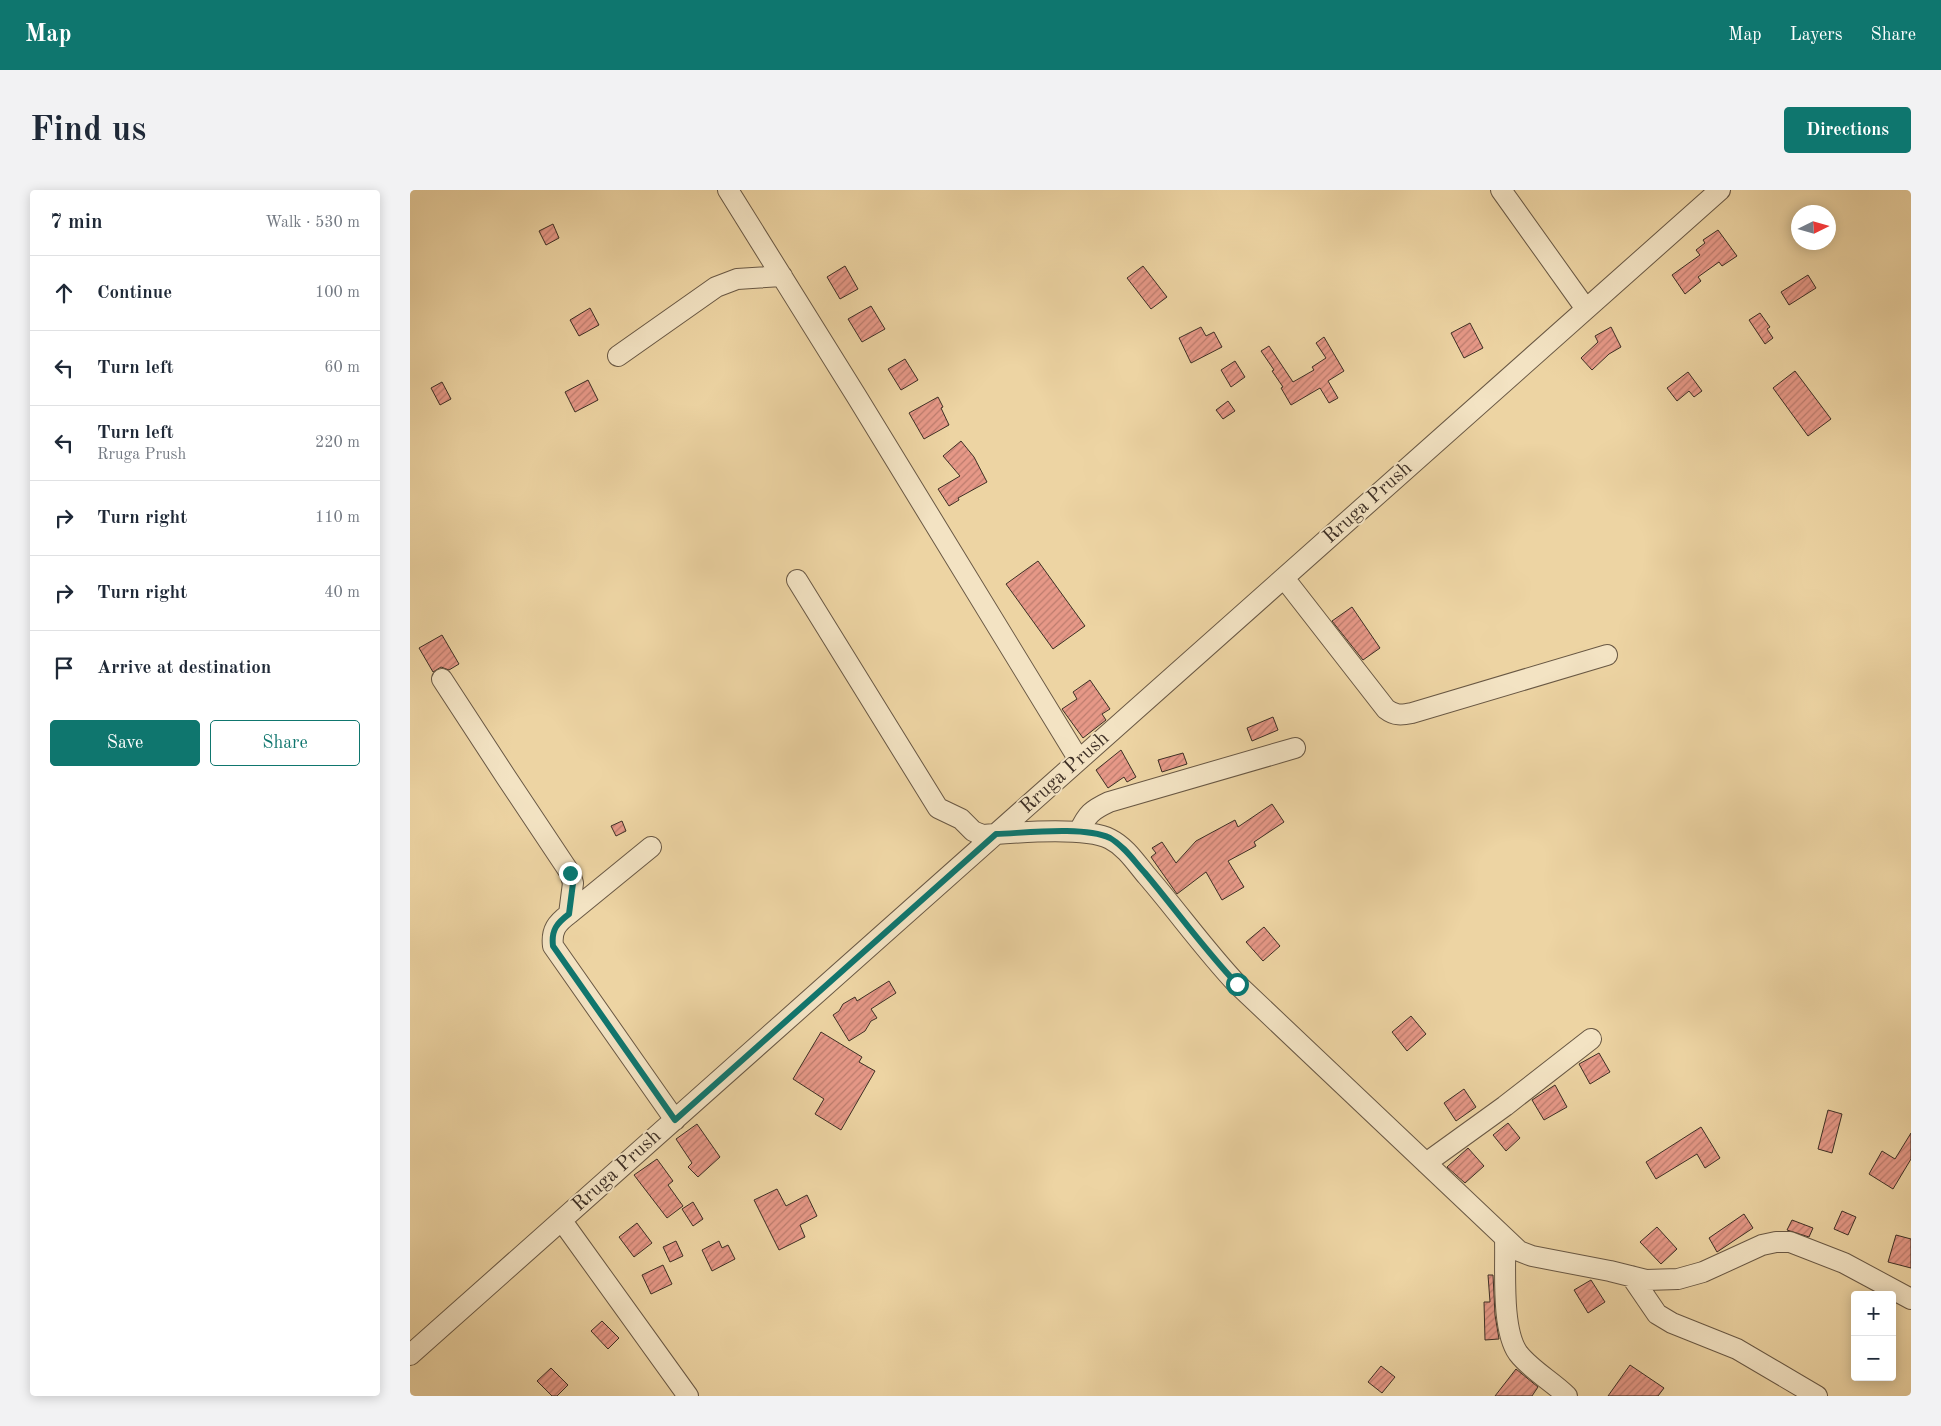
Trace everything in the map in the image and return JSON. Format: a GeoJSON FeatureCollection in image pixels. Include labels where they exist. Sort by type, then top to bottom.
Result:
{"type":"FeatureCollection","features":[{"type":"Feature","properties":{"kind":"street"},"geometry":{"type":"LineString","coordinates":[[728,190],[1079,760]]}},
{"type":"Feature","properties":{"kind":"street"},"geometry":{"type":"LineString","coordinates":[[1501,190],[1586,309]]}},
{"type":"Feature","properties":{"kind":"street","name":"Rruga Prush"},"geometry":{"type":"LineString","coordinates":[[410,1355],[1720,190]]}},
{"type":"Feature","properties":{"kind":"street"},"geometry":{"type":"LineString","coordinates":[[618,356],[716,287],[737,279],[782,276]]}},
{"type":"Feature","properties":{"kind":"street"},"geometry":{"type":"LineString","coordinates":[[1284,578],[1386,709],[1392,714],[1412,713],[1607,656]]}},
{"type":"Feature","properties":{"kind":"street"},"geometry":{"type":"LineString","coordinates":[[797,580],[938,808],[961,819],[973,831],[982,834],[1079,832],[1110,838],[1123,848],[1168,901],[1208,953],[1237,984],[1519,1251],[1532,1256],[1646,1280],[1678,1279],[1704,1272],[1762,1246],[1776,1242],[1790,1242],[1844,1262],[1911,1299]]}},
{"type":"Feature","properties":{"kind":"street"},"geometry":{"type":"LineString","coordinates":[[442,679],[570,873],[573,883],[569,914]]}},
{"type":"Feature","properties":{"kind":"street"},"geometry":{"type":"LineString","coordinates":[[1079,832],[1085,818],[1094,809],[1110,802],[1295,748]]}},
{"type":"Feature","properties":{"kind":"street"},"geometry":{"type":"LineString","coordinates":[[651,847],[557,923],[551,935],[553,946],[675,1120]]}},
{"type":"Feature","properties":{"kind":"street"},"geometry":{"type":"LineString","coordinates":[[1426,1163],[1505,1106],[1591,1039]]}},
{"type":"Feature","properties":{"kind":"street"},"geometry":{"type":"LineString","coordinates":[[562,1220],[688,1396]]}},
{"type":"Feature","properties":{"kind":"street"},"geometry":{"type":"LineString","coordinates":[[1505,1239],[1507,1314],[1511,1339],[1518,1352],[1529,1365],[1567,1396]]}},
{"type":"Feature","properties":{"kind":"street"},"geometry":{"type":"LineString","coordinates":[[1631,1276],[1657,1314],[1672,1323],[1737,1349],[1817,1396]]}},
{"type":"Feature","properties":{"kind":"building"},"geometry":{"type":"Polygon","coordinates":[[[553,224],[559,238],[546,245],[539,231],[553,224]]]}},
{"type":"Feature","properties":{"kind":"building"},"geometry":{"type":"Polygon","coordinates":[[[1718,230],[1737,256],[1722,266],[1719,262],[1698,277],[1701,281],[1685,294],[1672,275],[1700,255],[1696,250],[1705,243],[1703,240],[1718,230]]]}},
{"type":"Feature","properties":{"kind":"building"},"geometry":{"type":"Polygon","coordinates":[[[845,266],[858,289],[840,299],[827,277],[845,266]]]}},
{"type":"Feature","properties":{"kind":"building"},"geometry":{"type":"Polygon","coordinates":[[[1143,266],[1167,297],[1151,309],[1127,278],[1143,266]]]}},
{"type":"Feature","properties":{"kind":"building"},"geometry":{"type":"Polygon","coordinates":[[[1808,275],[1816,288],[1789,305],[1781,292],[1808,275]]]}},
{"type":"Feature","properties":{"kind":"building"},"geometry":{"type":"Polygon","coordinates":[[[871,306],[885,329],[862,342],[848,319],[871,306]]]}},
{"type":"Feature","properties":{"kind":"building"},"geometry":{"type":"Polygon","coordinates":[[[590,308],[599,325],[579,336],[570,320],[590,308]]]}},
{"type":"Feature","properties":{"kind":"building"},"geometry":{"type":"Polygon","coordinates":[[[1760,313],[1770,327],[1767,329],[1773,338],[1765,344],[1749,320],[1760,313]]]}},
{"type":"Feature","properties":{"kind":"building"},"geometry":{"type":"Polygon","coordinates":[[[1470,323],[1483,348],[1464,358],[1451,333],[1470,323]]]}},
{"type":"Feature","properties":{"kind":"building"},"geometry":{"type":"Polygon","coordinates":[[[1201,327],[1206,336],[1214,332],[1222,347],[1191,363],[1179,338],[1201,327]]]}},
{"type":"Feature","properties":{"kind":"building"},"geometry":{"type":"Polygon","coordinates":[[[1611,327],[1621,347],[1609,354],[1592,370],[1581,358],[1598,342],[1595,336],[1611,327]]]}},
{"type":"Feature","properties":{"kind":"building"},"geometry":{"type":"Polygon","coordinates":[[[1324,337],[1344,371],[1328,381],[1338,398],[1329,403],[1320,388],[1291,405],[1281,388],[1283,387],[1272,371],[1274,370],[1261,351],[1269,346],[1293,382],[1314,370],[1312,367],[1326,358],[1316,343],[1324,337]]]}},
{"type":"Feature","properties":{"kind":"building"},"geometry":{"type":"Polygon","coordinates":[[[905,359],[918,380],[901,390],[888,369],[905,359]]]}},
{"type":"Feature","properties":{"kind":"building"},"geometry":{"type":"Polygon","coordinates":[[[1235,361],[1245,377],[1231,387],[1221,370],[1235,361]]]}},
{"type":"Feature","properties":{"kind":"building"},"geometry":{"type":"Polygon","coordinates":[[[1795,371],[1831,419],[1808,436],[1773,388],[1795,371]]]}},
{"type":"Feature","properties":{"kind":"building"},"geometry":{"type":"Polygon","coordinates":[[[1688,372],[1702,391],[1694,397],[1689,391],[1677,401],[1667,388],[1688,372]]]}},
{"type":"Feature","properties":{"kind":"building"},"geometry":{"type":"Polygon","coordinates":[[[588,380],[598,400],[575,412],[565,392],[588,380]]]}},
{"type":"Feature","properties":{"kind":"building"},"geometry":{"type":"Polygon","coordinates":[[[442,382],[451,399],[440,405],[431,388],[442,382]]]}},
{"type":"Feature","properties":{"kind":"building"},"geometry":{"type":"Polygon","coordinates":[[[938,397],[949,425],[924,439],[909,413],[938,397]]]}},
{"type":"Feature","properties":{"kind":"building"},"geometry":{"type":"Polygon","coordinates":[[[1228,401],[1235,411],[1223,419],[1216,410],[1228,401]]]}},
{"type":"Feature","properties":{"kind":"building"},"geometry":{"type":"Polygon","coordinates":[[[961,441],[974,457],[987,482],[958,498],[959,500],[949,506],[938,489],[960,476],[943,456],[961,441]]]}},
{"type":"Feature","properties":{"kind":"building"},"geometry":{"type":"Polygon","coordinates":[[[1038,561],[1085,626],[1053,649],[1006,584],[1038,561]]]}},
{"type":"Feature","properties":{"kind":"building"},"geometry":{"type":"Polygon","coordinates":[[[1352,607],[1380,648],[1363,660],[1332,621],[1352,607]]]}},
{"type":"Feature","properties":{"kind":"building"},"geometry":{"type":"Polygon","coordinates":[[[442,635],[459,664],[449,670],[441,667],[433,672],[419,648],[442,635]]]}},
{"type":"Feature","properties":{"kind":"building"},"geometry":{"type":"Polygon","coordinates":[[[1090,680],[1110,709],[1102,714],[1106,720],[1083,738],[1062,709],[1077,699],[1073,692],[1090,680]]]}},
{"type":"Feature","properties":{"kind":"building"},"geometry":{"type":"Polygon","coordinates":[[[1273,717],[1278,730],[1252,741],[1247,728],[1273,717]]]}},
{"type":"Feature","properties":{"kind":"building"},"geometry":{"type":"Polygon","coordinates":[[[1121,750],[1136,777],[1127,782],[1124,777],[1108,788],[1096,770],[1121,750]]]}},
{"type":"Feature","properties":{"kind":"building"},"geometry":{"type":"Polygon","coordinates":[[[1183,753],[1187,764],[1162,772],[1158,760],[1183,753]]]}},
{"type":"Feature","properties":{"kind":"building"},"geometry":{"type":"Polygon","coordinates":[[[1272,804],[1284,822],[1254,842],[1256,846],[1228,861],[1244,887],[1222,900],[1206,872],[1177,894],[1151,857],[1156,853],[1152,848],[1162,842],[1176,863],[1196,841],[1235,820],[1238,827],[1272,804]]]}},
{"type":"Feature","properties":{"kind":"building"},"geometry":{"type":"Polygon","coordinates":[[[622,821],[626,831],[616,836],[611,826],[622,821]]]}},
{"type":"Feature","properties":{"kind":"building"},"geometry":{"type":"Polygon","coordinates":[[[1264,927],[1280,946],[1263,961],[1246,942],[1264,927]]]}},
{"type":"Feature","properties":{"kind":"building"},"geometry":{"type":"Polygon","coordinates":[[[889,981],[896,993],[871,1009],[877,1018],[871,1021],[865,1031],[849,1041],[833,1015],[839,1011],[843,1004],[855,997],[857,1001],[889,981]]]}},
{"type":"Feature","properties":{"kind":"building"},"geometry":{"type":"Polygon","coordinates":[[[1411,1016],[1426,1034],[1407,1051],[1392,1032],[1411,1016]]]}},
{"type":"Feature","properties":{"kind":"building"},"geometry":{"type":"Polygon","coordinates":[[[821,1032],[862,1057],[859,1062],[875,1071],[841,1130],[815,1114],[824,1099],[793,1079],[821,1032]]]}},
{"type":"Feature","properties":{"kind":"building"},"geometry":{"type":"Polygon","coordinates":[[[1599,1053],[1610,1072],[1590,1084],[1579,1064],[1599,1053]]]}},
{"type":"Feature","properties":{"kind":"building"},"geometry":{"type":"Polygon","coordinates":[[[1555,1085],[1567,1107],[1544,1120],[1532,1100],[1555,1085]]]}},
{"type":"Feature","properties":{"kind":"building"},"geometry":{"type":"Polygon","coordinates":[[[1464,1089],[1476,1107],[1456,1121],[1444,1103],[1464,1089]]]}},
{"type":"Feature","properties":{"kind":"building"},"geometry":{"type":"Polygon","coordinates":[[[1828,1110],[1842,1114],[1832,1153],[1818,1149],[1828,1110]]]}},
{"type":"Feature","properties":{"kind":"building"},"geometry":{"type":"Polygon","coordinates":[[[1508,1123],[1520,1138],[1506,1151],[1493,1135],[1508,1123]]]}},
{"type":"Feature","properties":{"kind":"building"},"geometry":{"type":"Polygon","coordinates":[[[697,1124],[720,1157],[698,1177],[688,1167],[692,1163],[676,1139],[697,1124]]]}},
{"type":"Feature","properties":{"kind":"building"},"geometry":{"type":"Polygon","coordinates":[[[1701,1127],[1720,1158],[1705,1168],[1697,1154],[1656,1179],[1646,1162],[1701,1127]]]}},
{"type":"Feature","properties":{"kind":"building"},"geometry":{"type":"Polygon","coordinates":[[[1911,1133],[1911,1159],[1893,1189],[1869,1174],[1882,1151],[1895,1159],[1911,1133]]]}},
{"type":"Feature","properties":{"kind":"building"},"geometry":{"type":"Polygon","coordinates":[[[1468,1148],[1484,1166],[1465,1183],[1447,1167],[1468,1148]]]}},
{"type":"Feature","properties":{"kind":"building"},"geometry":{"type":"Polygon","coordinates":[[[657,1159],[673,1181],[668,1185],[683,1206],[667,1218],[634,1175],[657,1159]]]}},
{"type":"Feature","properties":{"kind":"building"},"geometry":{"type":"Polygon","coordinates":[[[777,1189],[786,1206],[807,1195],[817,1216],[800,1225],[805,1237],[779,1250],[754,1200],[777,1189]]]}},
{"type":"Feature","properties":{"kind":"building"},"geometry":{"type":"Polygon","coordinates":[[[693,1202],[703,1219],[693,1226],[682,1209],[693,1202]]]}},
{"type":"Feature","properties":{"kind":"building"},"geometry":{"type":"Polygon","coordinates":[[[1842,1211],[1856,1217],[1848,1235],[1834,1229],[1842,1211]]]}},
{"type":"Feature","properties":{"kind":"building"},"geometry":{"type":"Polygon","coordinates":[[[1744,1214],[1753,1228],[1717,1252],[1709,1238],[1744,1214]]]}},
{"type":"Feature","properties":{"kind":"building"},"geometry":{"type":"Polygon","coordinates":[[[1792,1220],[1813,1228],[1809,1237],[1787,1230],[1792,1220]]]}},
{"type":"Feature","properties":{"kind":"building"},"geometry":{"type":"Polygon","coordinates":[[[637,1223],[652,1243],[634,1257],[619,1237],[637,1223]]]}},
{"type":"Feature","properties":{"kind":"building"},"geometry":{"type":"Polygon","coordinates":[[[1657,1227],[1677,1249],[1661,1264],[1640,1242],[1657,1227]]]}},
{"type":"Feature","properties":{"kind":"building"},"geometry":{"type":"Polygon","coordinates":[[[1896,1235],[1911,1239],[1911,1268],[1888,1262],[1896,1235]]]}},
{"type":"Feature","properties":{"kind":"building"},"geometry":{"type":"Polygon","coordinates":[[[676,1241],[683,1256],[670,1262],[663,1247],[676,1241]]]}},
{"type":"Feature","properties":{"kind":"building"},"geometry":{"type":"Polygon","coordinates":[[[719,1241],[722,1248],[728,1245],[735,1259],[712,1271],[702,1250],[719,1241]]]}},
{"type":"Feature","properties":{"kind":"building"},"geometry":{"type":"Polygon","coordinates":[[[663,1265],[672,1284],[651,1294],[642,1275],[663,1265]]]}},
{"type":"Feature","properties":{"kind":"building"},"geometry":{"type":"Polygon","coordinates":[[[1488,1275],[1493,1275],[1495,1315],[1499,1339],[1485,1340],[1484,1302],[1490,1302],[1488,1275]]]}},
{"type":"Feature","properties":{"kind":"building"},"geometry":{"type":"Polygon","coordinates":[[[1591,1280],[1605,1302],[1588,1313],[1574,1290],[1591,1280]]]}},
{"type":"Feature","properties":{"kind":"building"},"geometry":{"type":"Polygon","coordinates":[[[602,1321],[619,1338],[608,1349],[591,1331],[602,1321]]]}},
{"type":"Feature","properties":{"kind":"building"},"geometry":{"type":"Polygon","coordinates":[[[1630,1365],[1664,1388],[1658,1396],[1608,1396],[1630,1365]]]}},
{"type":"Feature","properties":{"kind":"building"},"geometry":{"type":"Polygon","coordinates":[[[1381,1366],[1395,1377],[1382,1393],[1368,1382],[1381,1366]]]}},
{"type":"Feature","properties":{"kind":"building"},"geometry":{"type":"Polygon","coordinates":[[[551,1368],[568,1385],[557,1396],[552,1396],[537,1381],[551,1368]]]}},
{"type":"Feature","properties":{"kind":"building"},"geometry":{"type":"Polygon","coordinates":[[[1516,1369],[1538,1387],[1532,1396],[1495,1396],[1516,1369]]]}},
{"type":"Feature","properties":{"kind":"route"},"geometry":{"type":"LineString","coordinates":[[570,873],[573,883],[569,914],[557,923],[551,935],[553,946],[675,1120],[996,834],[1079,832],[1110,838],[1123,848],[1168,901],[1208,953],[1237,984]]}}]}
